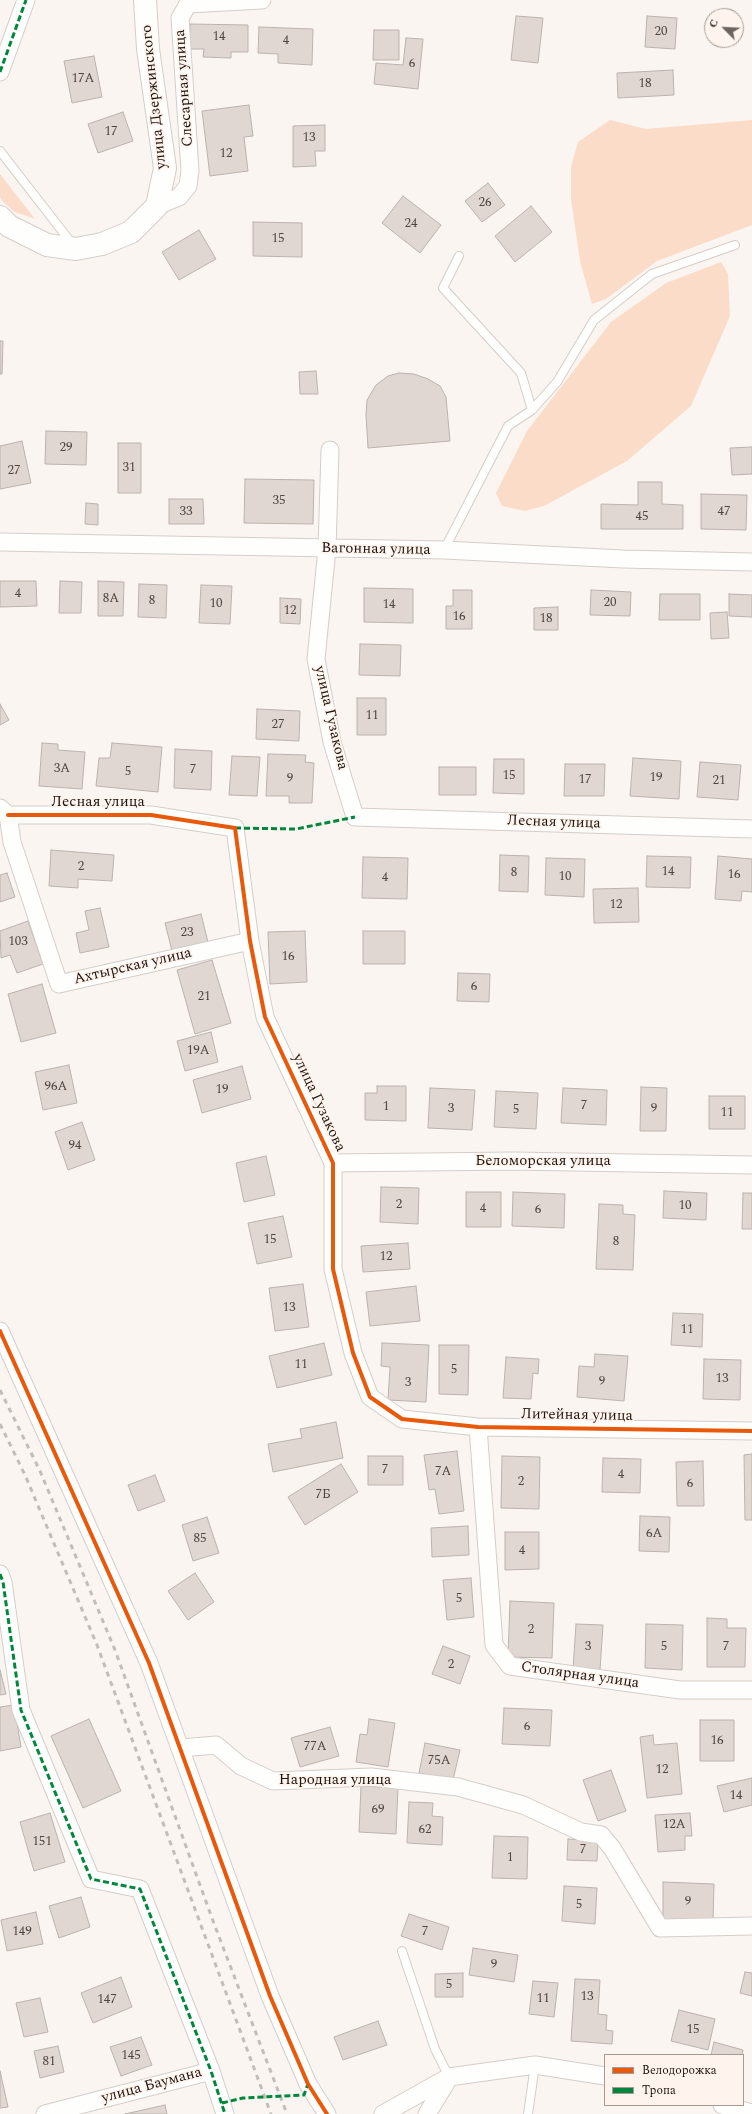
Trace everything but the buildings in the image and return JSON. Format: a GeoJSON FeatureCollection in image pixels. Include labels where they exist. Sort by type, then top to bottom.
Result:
{"type":"FeatureCollection","features":[{"type":"Feature","properties":{"kind":"street"},"geometry":{"type":"LineString","coordinates":[[0,72],[26,0]]}},
{"type":"Feature","properties":{"kind":"street","name":"улица Дзержинского"},"geometry":{"type":"LineString","coordinates":[[145,0],[148,49],[165,168],[157,206]]}},
{"type":"Feature","properties":{"kind":"street","name":"Слесарная улица"},"geometry":{"type":"LineString","coordinates":[[157,206],[179,197],[188,186],[190,171],[180,18],[187,2],[262,0]]}},
{"type":"Feature","properties":{"kind":"street"},"geometry":{"type":"LineString","coordinates":[[0,217],[9,226],[47,245],[76,249],[102,244],[132,232],[157,206]]}},
{"type":"Feature","properties":{"kind":"street","name":"улица Гузакова"},"geometry":{"type":"LineString","coordinates":[[330,450],[327,549],[316,659],[332,742],[355,817]]}},
{"type":"Feature","properties":{"kind":"street","name":"Вагонная улица"},"geometry":{"type":"LineString","coordinates":[[0,542],[444,550],[623,559],[752,562]]}},
{"type":"Feature","properties":{"kind":"street","name":"Лесная улица"},"geometry":{"type":"LineString","coordinates":[[4,811],[151,815],[235,828]]}},
{"type":"Feature","properties":{"kind":"street","name":"Ахтырская улица"},"geometry":{"type":"LineString","coordinates":[[4,811],[12,842],[59,984],[250,941]]}},
{"type":"Feature","properties":{"kind":"street","name":"Лесная улица"},"geometry":{"type":"LineString","coordinates":[[355,817],[752,829]]}},
{"type":"Feature","properties":{"kind":"street","name":"улица Гузакова"},"geometry":{"type":"LineString","coordinates":[[235,828],[250,941],[265,1017],[333,1163],[333,1269],[353,1353],[370,1397],[402,1419]]}},
{"type":"Feature","properties":{"kind":"street","name":"Беломорская улица"},"geometry":{"type":"LineString","coordinates":[[333,1163],[513,1161],[752,1165]]}},
{"type":"Feature","properties":{"kind":"street"},"geometry":{"type":"LineString","coordinates":[[0,1331],[149,1662],[270,1996],[308,2084],[327,2114]]}},
{"type":"Feature","properties":{"kind":"street","name":"Литейная улица"},"geometry":{"type":"LineString","coordinates":[[402,1419],[478,1427],[752,1431]]}},
{"type":"Feature","properties":{"kind":"street","name":"Столярная улица"},"geometry":{"type":"LineString","coordinates":[[478,1427],[494,1645],[510,1666],[680,1690],[752,1690]]}},
{"type":"Feature","properties":{"kind":"street"},"geometry":{"type":"LineString","coordinates":[[0,1574],[3,1582],[21,1710],[91,1880],[140,1889],[212,2070],[225,2114]]}},
{"type":"Feature","properties":{"kind":"street","name":"Народная улица"},"geometry":{"type":"LineString","coordinates":[[181,1748],[216,1745],[241,1766],[273,1781],[371,1778],[458,1787],[523,1805],[581,1832],[601,1835],[612,1848],[660,1928],[752,1926]]}},
{"type":"Feature","properties":{"kind":"street"},"geometry":{"type":"LineString","coordinates":[[383,2114],[449,2077],[535,2064],[604,2076]]}},
{"type":"Feature","properties":{"kind":"street","name":"улица Баумана"},"geometry":{"type":"LineString","coordinates":[[45,2114],[212,2070]]}},
{"type":"Feature","properties":{"kind":"street"},"geometry":{"type":"LineString","coordinates":[[427,2114],[449,2077]]}},
{"type":"Feature","properties":{"kind":"street"},"geometry":{"type":"LineString","coordinates":[[727,2109],[752,2113]]}},
{"type":"Feature","properties":{"kind":"lane"},"geometry":{"type":"LineString","coordinates":[[0,151],[76,249]]}},
{"type":"Feature","properties":{"kind":"lane"},"geometry":{"type":"LineString","coordinates":[[444,550],[508,426],[532,410],[557,382],[594,320],[652,274],[735,245]]}},
{"type":"Feature","properties":{"kind":"lane"},"geometry":{"type":"LineString","coordinates":[[459,256],[443,288],[521,373],[532,410]]}},
{"type":"Feature","properties":{"kind":"lane"},"geometry":{"type":"LineString","coordinates":[[402,1951],[435,2049],[449,2077]]}},
{"type":"Feature","properties":{"kind":"lane"},"geometry":{"type":"LineString","coordinates":[[528,2114],[535,2064]]}},
{"type":"Feature","properties":{"kind":"shaded area"},"geometry":{"type":"Polygon","coordinates":[[[610,120],[646,129],[752,120],[752,225],[657,261],[606,299],[592,304],[580,261],[571,199],[571,167],[578,142],[610,120]]]}},
{"type":"Feature","properties":{"kind":"shaded area"},"geometry":{"type":"Polygon","coordinates":[[[0,174],[35,219],[15,212],[3,202],[0,197],[0,174]]]}},
{"type":"Feature","properties":{"kind":"shaded area"},"geometry":{"type":"Polygon","coordinates":[[[721,262],[728,274],[730,316],[691,406],[627,461],[544,506],[525,511],[502,506],[496,493],[527,431],[611,322],[666,283],[721,262]]]}},
{"type":"Feature","properties":{"kind":"railway"},"geometry":{"type":"LineString","coordinates":[[0,1390],[40,1471],[115,1650],[213,1921],[287,2114]]}},
{"type":"Feature","properties":{"kind":"railway"},"geometry":{"type":"LineString","coordinates":[[0,1424],[25,1475],[97,1645],[271,2114]]}},
{"type":"Feature","properties":{"kind":"marked path"},"geometry":{"type":"LineString","coordinates":[[0,72],[26,0]]}},
{"type":"Feature","properties":{"kind":"marked path"},"geometry":{"type":"LineString","coordinates":[[235,828],[296,829],[355,817]]}},
{"type":"Feature","properties":{"kind":"marked path"},"geometry":{"type":"LineString","coordinates":[[0,1574],[3,1582],[21,1710],[91,1879],[140,1889],[211,2071],[225,2114]]}},
{"type":"Feature","properties":{"kind":"marked path"},"geometry":{"type":"LineString","coordinates":[[222,2103],[243,2098],[304,2095],[308,2084]]}},
{"type":"Feature","properties":{"kind":"cycle path"},"geometry":{"type":"LineString","coordinates":[[8,815],[151,815],[235,828],[250,941],[265,1017],[333,1163],[333,1269],[353,1353],[370,1397],[402,1419],[478,1427],[752,1431]]}},
{"type":"Feature","properties":{"kind":"cycle path"},"geometry":{"type":"LineString","coordinates":[[0,1331],[149,1663],[270,1996],[308,2084],[327,2114]]}}]}
